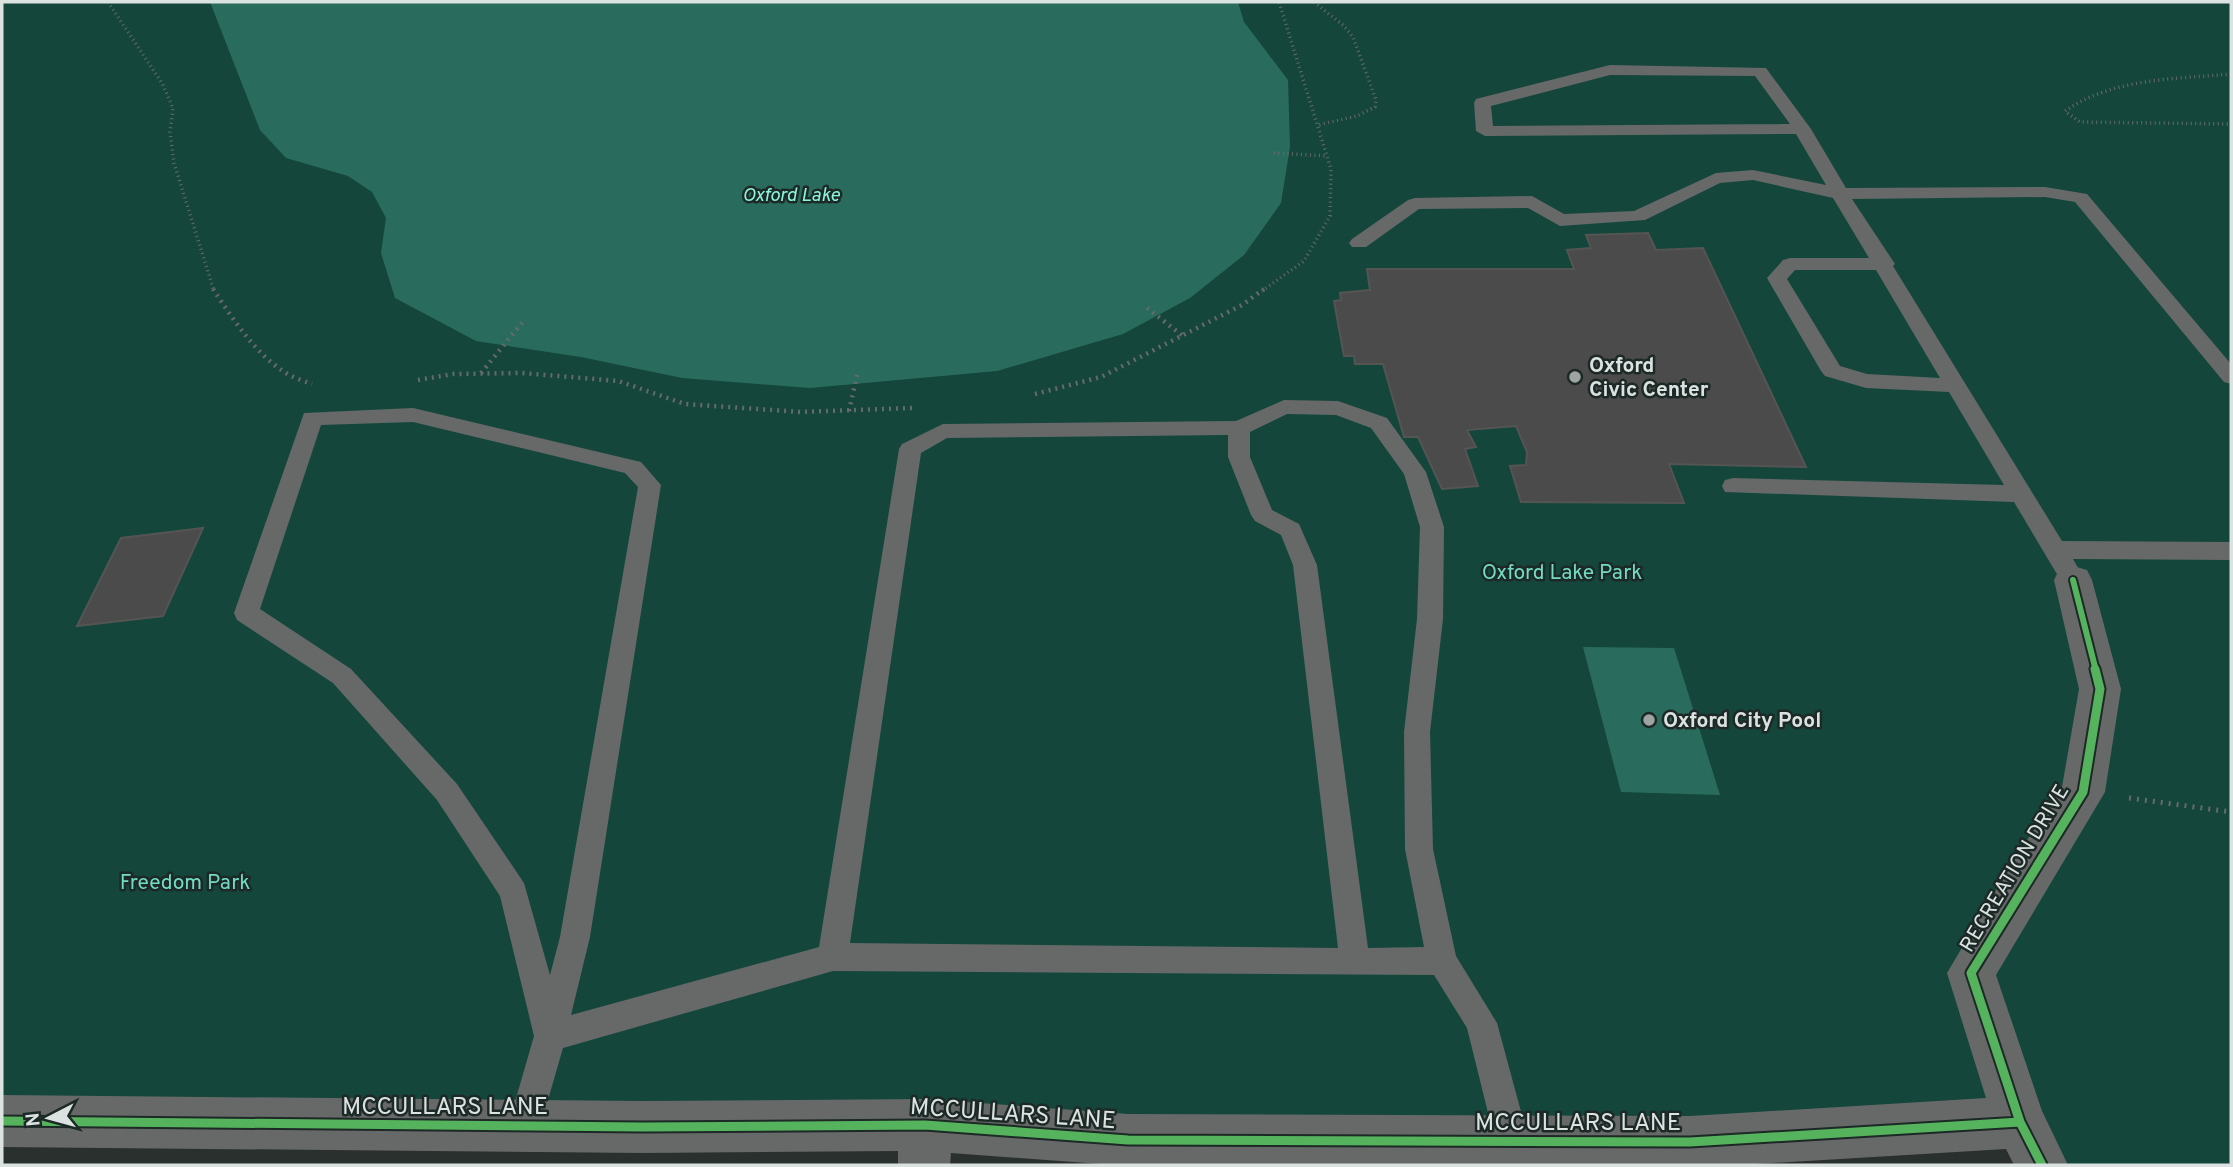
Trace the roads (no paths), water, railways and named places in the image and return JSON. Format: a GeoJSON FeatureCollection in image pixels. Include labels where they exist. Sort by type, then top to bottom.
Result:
{"type":"FeatureCollection","features":[{"type":"Feature","properties":{"kind":"street","name":"RECREATION DRIVE"},"geometry":{"type":"LineString","coordinates":[[2031,1144],[1971,973],[2083,792],[2100,689],[2064,565]]}},
{"type":"Feature","properties":{"kind":"street","name":"MCCULLARS LANE"},"geometry":{"type":"LineString","coordinates":[[2,1121],[525,1126],[925,1145],[1128,1140],[2031,1144]]}},
{"type":"Feature","properties":{"kind":"lane"},"geometry":{"type":"LineString","coordinates":[[1801,129],[1485,131],[1482,103],[1610,70],[1760,71],[1801,129],[1885,264],[2064,565],[2231,551]]}},
{"type":"Feature","properties":{"kind":"lane"},"geometry":{"type":"LineString","coordinates":[[1359,243],[1415,204],[1532,202],[1560,220],[1638,216],[1716,178],[1753,175],[1840,194],[2045,192],[2081,198],[2231,377]]}},
{"type":"Feature","properties":{"kind":"lane"},"geometry":{"type":"LineString","coordinates":[[1885,264],[1790,264],[1777,278],[1832,371],[1866,382],[1957,386]]}},
{"type":"Feature","properties":{"kind":"lane"},"geometry":{"type":"LineString","coordinates":[[833,957],[910,449],[943,431],[1239,428],[1284,407],[1338,408],[1379,423],[1415,472],[1432,527],[1430,619],[1418,732],[1419,849],[1442,961],[1481,1023],[1512,1141]]}},
{"type":"Feature","properties":{"kind":"lane"},"geometry":{"type":"LineString","coordinates":[[525,1126],[550,1036],[575,937],[650,485],[633,467],[413,415],[312,418],[246,613],[342,676],[447,792],[514,892],[550,1036]]}},
{"type":"Feature","properties":{"kind":"lane"},"geometry":{"type":"LineString","coordinates":[[1239,428],[1239,457],[1263,515],[1291,530],[1305,565],[1355,962]]}},
{"type":"Feature","properties":{"kind":"lane"},"geometry":{"type":"LineString","coordinates":[[1733,486],[2022,494]]}},
{"type":"Feature","properties":{"kind":"lane"},"geometry":{"type":"LineString","coordinates":[[550,1036],[833,957],[1442,961]]}},
{"type":"Feature","properties":{"kind":"water","name":"Oxford Lake"},"geometry":{"type":"Polygon","coordinates":[[[210,2],[1238,2],[1244,22],[1288,80],[1290,147],[1281,203],[1244,255],[1190,298],[1123,334],[997,371],[810,388],[682,378],[581,357],[476,341],[395,298],[381,253],[386,218],[372,192],[348,176],[286,158],[260,130],[210,2]]]}},
{"type":"Feature","properties":{"kind":"water","name":"Oxford City Pool"},"geometry":{"type":"Polygon","coordinates":[[[1583,647],[1674,648],[1720,795],[1621,792],[1583,647]]]}},
{"type":"Feature","properties":{"kind":"place","name":"Oxford Civic Center"},"geometry":{"type":"Point","coordinates":[1575,377]}},
{"type":"Feature","properties":{"kind":"place","name":"Oxford City Pool"},"geometry":{"type":"Point","coordinates":[1649,720]}},
{"type":"Feature","properties":{"kind":"park label","name":"Oxford Lake Park"},"geometry":{"type":"Point","coordinates":[1562,572]}},
{"type":"Feature","properties":{"kind":"park label","name":"Freedom Park"},"geometry":{"type":"Point","coordinates":[185,882]}}]}
